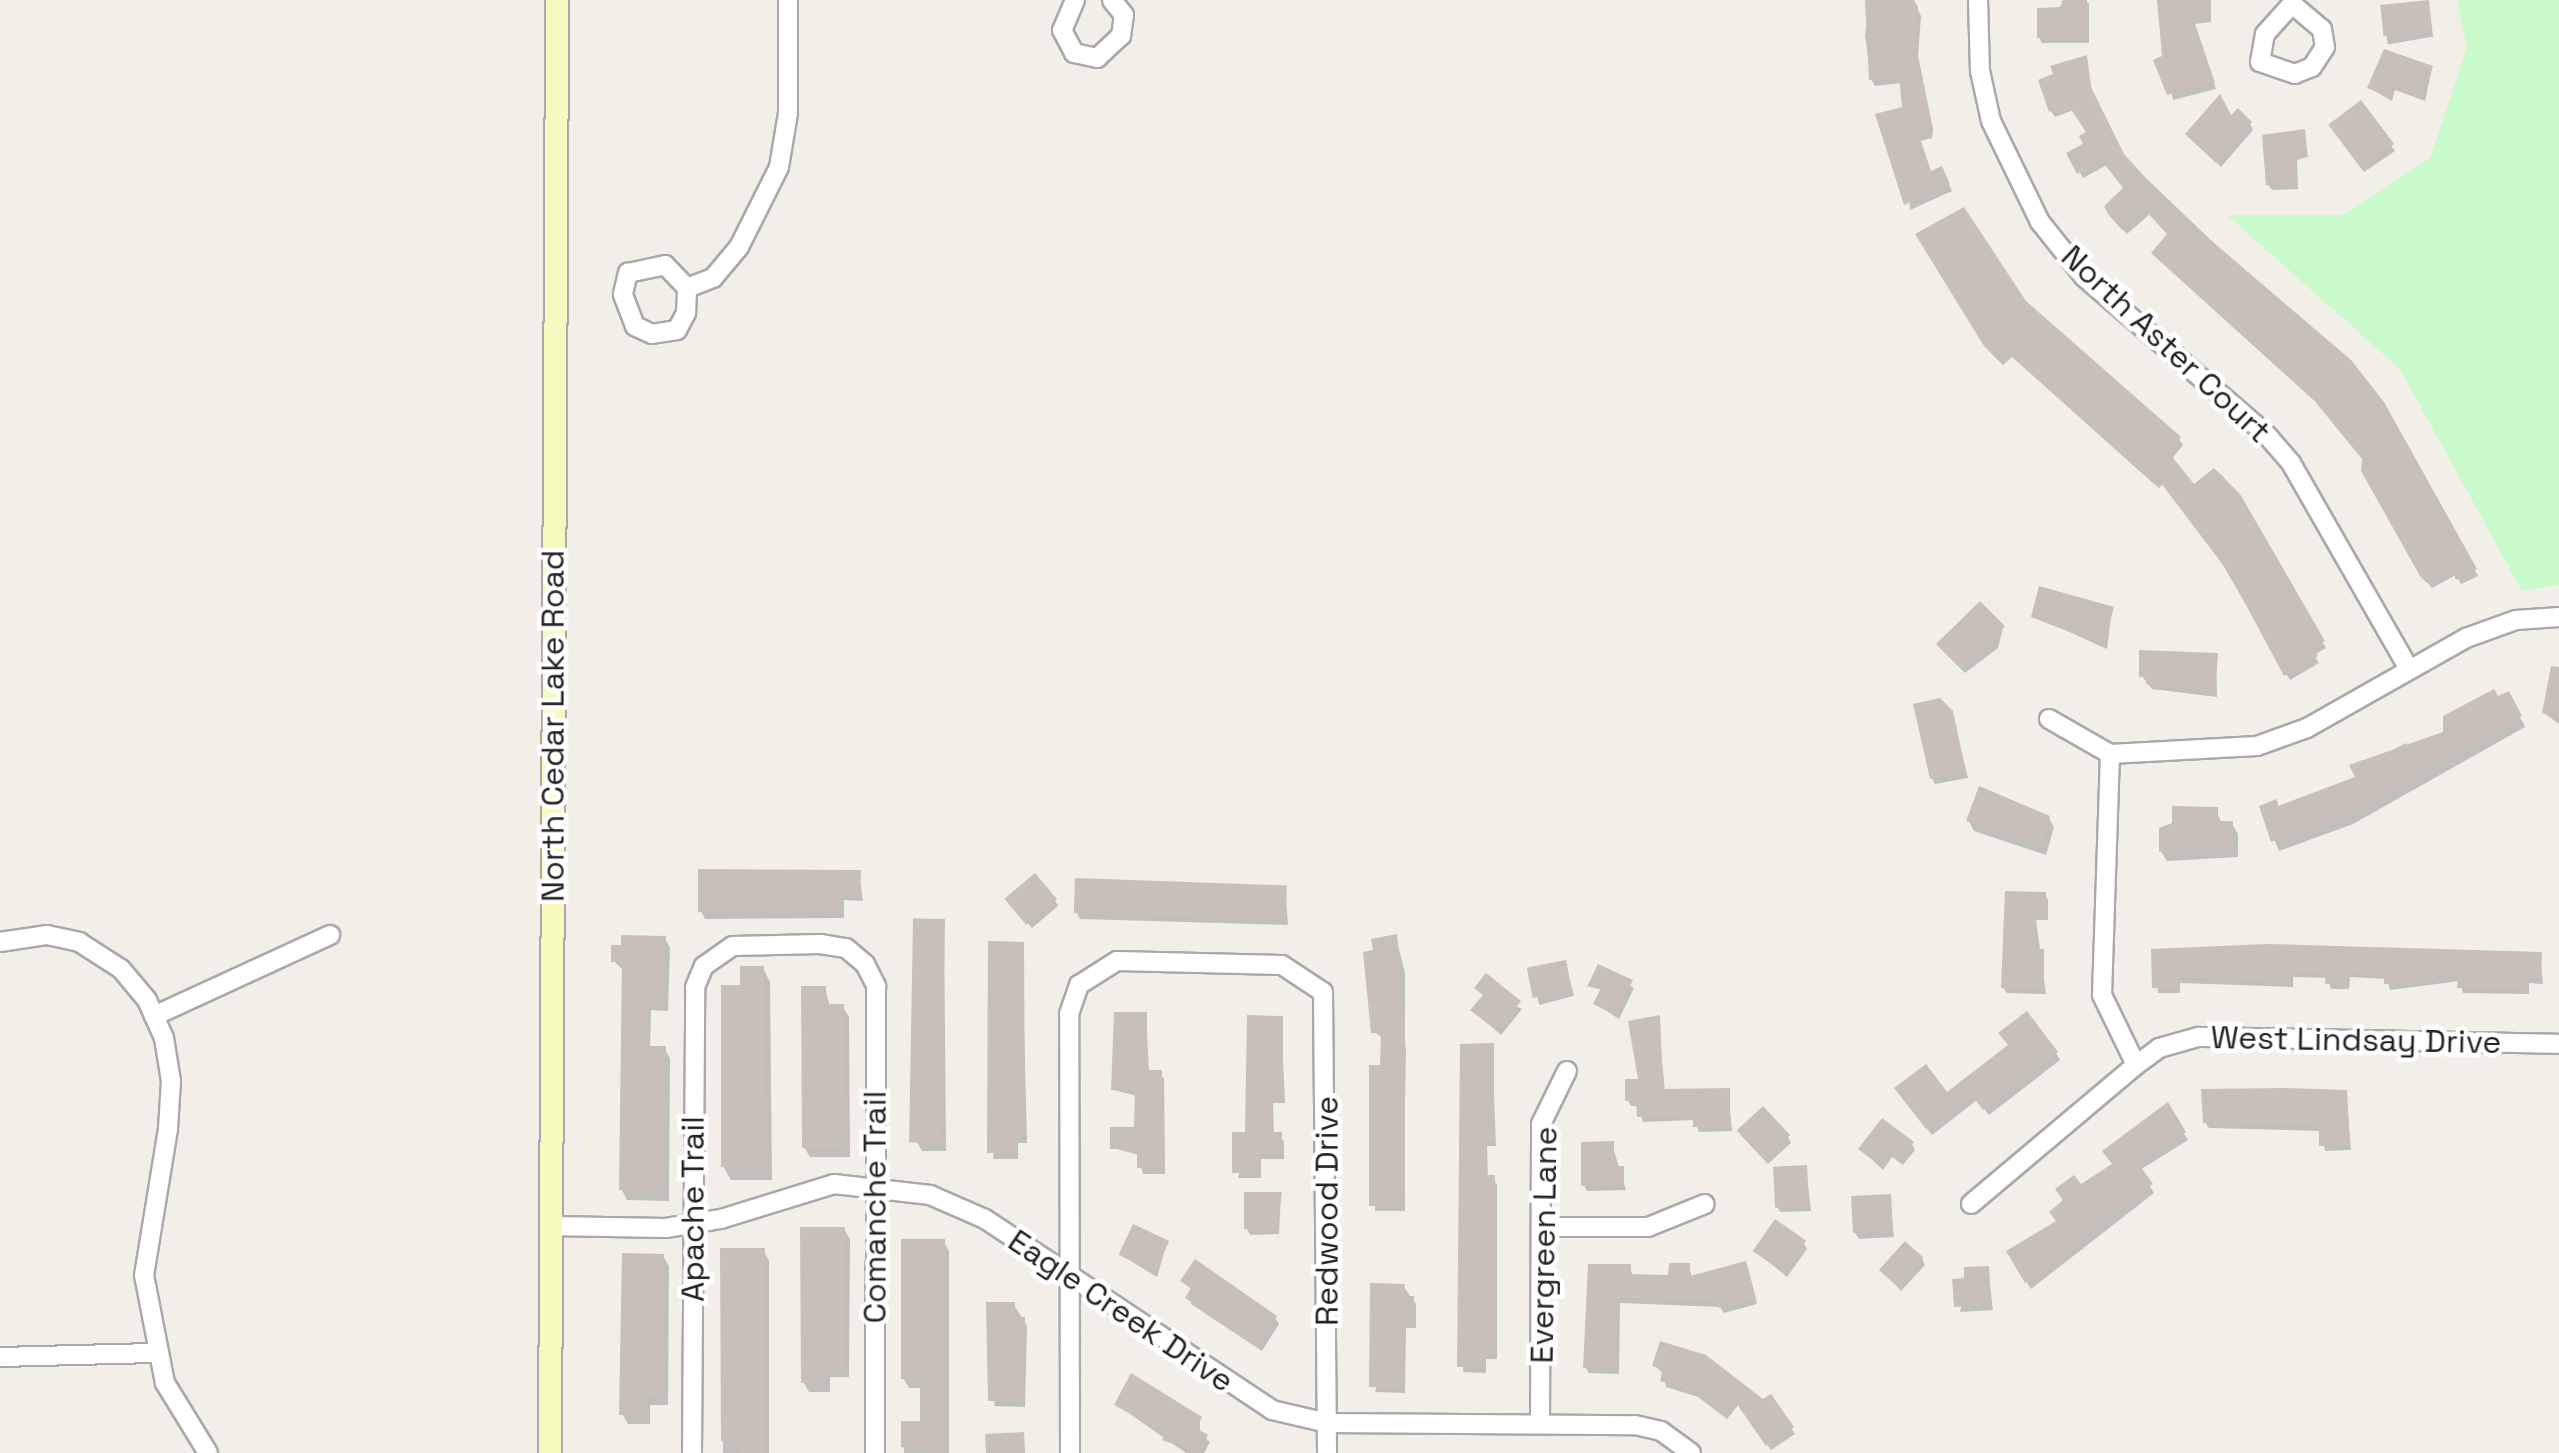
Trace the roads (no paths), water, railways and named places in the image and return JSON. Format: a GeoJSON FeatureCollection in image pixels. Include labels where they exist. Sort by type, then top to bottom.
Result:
{"type":"FeatureCollection","features":[{"type":"Feature","properties":{"kind":"main road","name":"North Cedar Lake Road"},"geometry":{"type":"LineString","coordinates":[[550,1453],[556,0]]}},
{"type":"Feature","properties":{"kind":"street"},"geometry":{"type":"LineString","coordinates":[[686,288],[713,278],[739,246],[779,167],[788,113],[788,0]]}},
{"type":"Feature","properties":{"kind":"street"},"geometry":{"type":"LineString","coordinates":[[1075,0],[1062,30],[1074,54],[1096,58],[1122,36],[1124,14],[1112,0]]}},
{"type":"Feature","properties":{"kind":"street","name":"North Aster Court"},"geometry":{"type":"LineString","coordinates":[[1978,0],[1980,72],[1992,121],[2040,222],[2084,277],[2265,433],[2290,463],[2409,669]]}},
{"type":"Feature","properties":{"kind":"street"},"geometry":{"type":"LineString","coordinates":[[2049,719],[2110,754],[2257,746],[2306,728],[2409,669],[2516,620],[2559,617]]}},
{"type":"Feature","properties":{"kind":"street"},"geometry":{"type":"LineString","coordinates":[[2110,754],[2102,995],[2136,1064]]}},
{"type":"Feature","properties":{"kind":"street"},"geometry":{"type":"LineString","coordinates":[[0,942],[46,935],[79,942],[121,970],[154,1016],[171,1080],[170,1107],[144,1275],[156,1353],[165,1382],[208,1453]]}},
{"type":"Feature","properties":{"kind":"street"},"geometry":{"type":"LineString","coordinates":[[154,1016],[330,935]]}},
{"type":"Feature","properties":{"kind":"street","name":"Apache Trail"},"geometry":{"type":"LineString","coordinates":[[692,1453],[695,987],[704,966],[733,946],[820,944],[846,948],[865,964]]}},
{"type":"Feature","properties":{"kind":"street","name":"Redwood Drive"},"geometry":{"type":"LineString","coordinates":[[1072,1278],[1069,1014],[1079,985],[1097,970],[1117,961],[1282,965],[1308,976],[1323,992],[1328,1024],[1326,1453]]}},
{"type":"Feature","properties":{"kind":"street","name":"Comanche Trail"},"geometry":{"type":"LineString","coordinates":[[865,964],[876,986],[875,1453]]}},
{"type":"Feature","properties":{"kind":"street","name":"West Lindsay Drive"},"geometry":{"type":"LineString","coordinates":[[1971,1204],[2159,1048],[2236,1034],[2559,1044]]}},
{"type":"Feature","properties":{"kind":"street","name":"Evergreen Lane"},"geometry":{"type":"LineString","coordinates":[[1540,1423],[1541,1124],[1567,1070]]}},
{"type":"Feature","properties":{"kind":"street","name":"Eagle Creek Drive"},"geometry":{"type":"LineString","coordinates":[[550,1226],[693,1224],[834,1184],[930,1196],[986,1219],[1272,1410],[1326,1423],[1635,1425],[1661,1431],[1691,1453]]}},
{"type":"Feature","properties":{"kind":"street"},"geometry":{"type":"LineString","coordinates":[[1541,1226],[1648,1227],[1706,1204]]}},
{"type":"Feature","properties":{"kind":"street"},"geometry":{"type":"LineString","coordinates":[[1070,1453],[1072,1278]]}},
{"type":"Feature","properties":{"kind":"street"},"geometry":{"type":"LineString","coordinates":[[0,1357],[156,1353]]}}]}
